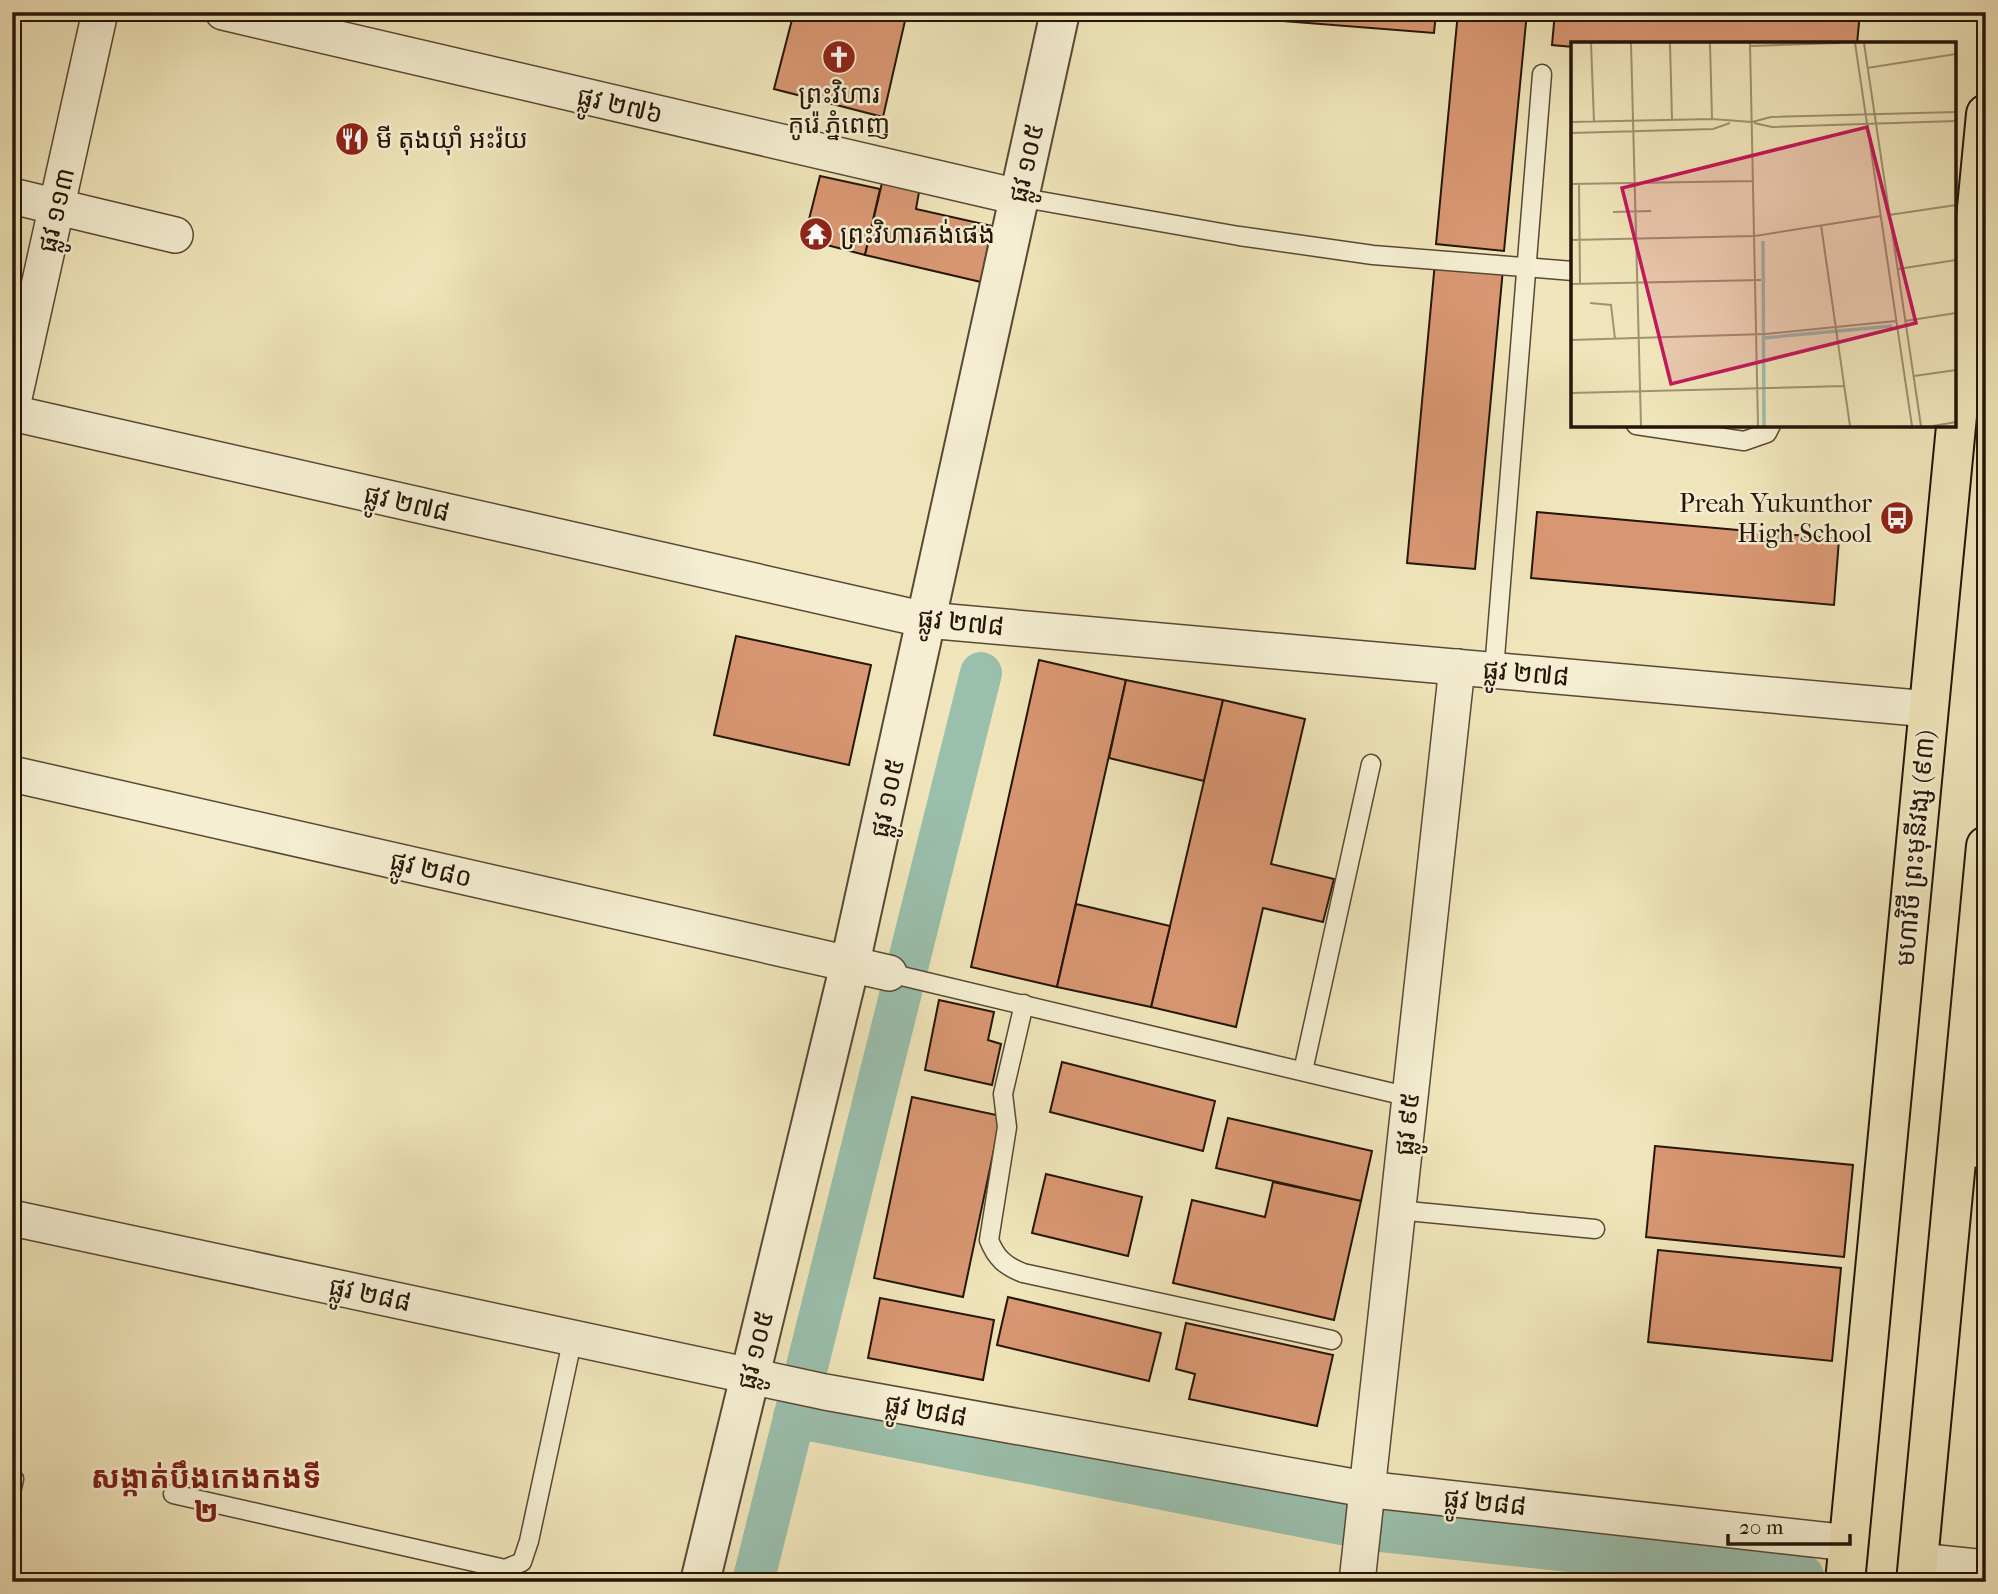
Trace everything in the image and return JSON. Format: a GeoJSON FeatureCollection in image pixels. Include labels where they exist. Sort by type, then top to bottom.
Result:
{"type":"FeatureCollection","features":[{"type":"Feature","properties":{"kind":"highway","name":"មហាវិថី ព្រះមុនីវង្ស (៩៣)"},"geometry":{"type":"LineString","coordinates":[[1845,1582],[1986,114]]}},
{"type":"Feature","properties":{"kind":"highway"},"geometry":{"type":"LineString","coordinates":[[1917,1571],[1972,1148],[1986,846]]}},
{"type":"Feature","properties":{"kind":"street","name":"ផ្លូវ ១១៣"},"geometry":{"type":"LineString","coordinates":[[12,407],[100,12]]}},
{"type":"Feature","properties":{"kind":"street","name":"ផ្លូវ ២៧៦"},"geometry":{"type":"LineString","coordinates":[[223,12],[1018,197]]}},
{"type":"Feature","properties":{"kind":"street","name":"ផ្លូវ ១០៥"},"geometry":{"type":"LineString","coordinates":[[700,1582],[766,1379],[850,964],[1060,12]]}},
{"type":"Feature","properties":{"kind":"street"},"geometry":{"type":"LineString","coordinates":[[12,196],[175,235]]}},
{"type":"Feature","properties":{"kind":"street","name":"ផ្លូវ ២៧៨"},"geometry":{"type":"LineString","coordinates":[[12,413],[926,620],[1929,709]]}},
{"type":"Feature","properties":{"kind":"street","name":"ផ្លូវ ៩៥"},"geometry":{"type":"LineString","coordinates":[[1357,1582],[1457,667]]}},
{"type":"Feature","properties":{"kind":"street","name":"ផ្លូវ ២៨០"},"geometry":{"type":"LineString","coordinates":[[12,774],[905,976]]}},
{"type":"Feature","properties":{"kind":"street","name":"ផ្លូវ ២៨៨"},"geometry":{"type":"LineString","coordinates":[[12,1218],[825,1392],[1366,1496],[1849,1543]]}},
{"type":"Feature","properties":{"kind":"street"},"geometry":{"type":"LineString","coordinates":[[1917,1571],[1986,1567]]}},
{"type":"Feature","properties":{"kind":"lane"},"geometry":{"type":"LineString","coordinates":[[1494,670],[1542,74]]}},
{"type":"Feature","properties":{"kind":"lane"},"geometry":{"type":"LineString","coordinates":[[1018,197],[1239,236],[1373,255],[1571,271]]}},
{"type":"Feature","properties":{"kind":"lane"},"geometry":{"type":"LineString","coordinates":[[1650,427],[1744,441],[1767,433],[1771,427]]}},
{"type":"Feature","properties":{"kind":"lane"},"geometry":{"type":"LineString","coordinates":[[1303,1071],[1371,764]]}},
{"type":"Feature","properties":{"kind":"lane"},"geometry":{"type":"LineString","coordinates":[[905,976],[1410,1097]]}},
{"type":"Feature","properties":{"kind":"lane"},"geometry":{"type":"LineString","coordinates":[[1024,1004],[1003,1094],[1007,1127],[989,1240],[995,1254],[1007,1266],[1023,1273],[1332,1340]]}},
{"type":"Feature","properties":{"kind":"lane"},"geometry":{"type":"LineString","coordinates":[[1397,1210],[1595,1229]]}},
{"type":"Feature","properties":{"kind":"lane"},"geometry":{"type":"LineString","coordinates":[[173,1493],[505,1569],[513,1566],[522,1562],[529,1541],[573,1337]]}},
{"type":"Feature","properties":{"kind":"building"},"geometry":{"type":"Polygon","coordinates":[[[794,12],[907,12],[883,117],[774,89],[794,12]]]}},
{"type":"Feature","properties":{"kind":"building"},"geometry":{"type":"Polygon","coordinates":[[[1168,12],[1436,12],[1434,33],[1168,12]]]}},
{"type":"Feature","properties":{"kind":"building"},"geometry":{"type":"Polygon","coordinates":[[[1458,12],[1527,12],[1504,251],[1436,244],[1458,12]]]}},
{"type":"Feature","properties":{"kind":"building"},"geometry":{"type":"Polygon","coordinates":[[[1555,12],[1860,12],[1857,42],[1571,42],[1571,47],[1552,45],[1555,12]]]}},
{"type":"Feature","properties":{"kind":"building"},"geometry":{"type":"Polygon","coordinates":[[[820,176],[880,189],[865,255],[804,239],[820,176]]]}},
{"type":"Feature","properties":{"kind":"building"},"geometry":{"type":"Polygon","coordinates":[[[882,183],[919,192],[916,209],[992,226],[981,282],[865,255],[882,183]]]}},
{"type":"Feature","properties":{"kind":"building"},"geometry":{"type":"Polygon","coordinates":[[[1435,262],[1503,269],[1475,569],[1407,563],[1435,262]]]}},
{"type":"Feature","properties":{"kind":"building"},"geometry":{"type":"Polygon","coordinates":[[[1537,512],[1839,539],[1834,605],[1531,578],[1537,512]]]}},
{"type":"Feature","properties":{"kind":"building"},"geometry":{"type":"Polygon","coordinates":[[[736,636],[871,665],[849,765],[714,735],[736,636]]]}},
{"type":"Feature","properties":{"kind":"building"},"geometry":{"type":"Polygon","coordinates":[[[1039,660],[1126,680],[1057,987],[971,967],[1039,660]]]}},
{"type":"Feature","properties":{"kind":"building"},"geometry":{"type":"Polygon","coordinates":[[[1126,680],[1223,700],[1204,781],[1109,758],[1126,680]]]}},
{"type":"Feature","properties":{"kind":"building"},"geometry":{"type":"Polygon","coordinates":[[[1223,700],[1305,719],[1271,864],[1334,879],[1323,922],[1263,908],[1236,1027],[1151,1007],[1223,700]]]}},
{"type":"Feature","properties":{"kind":"building"},"geometry":{"type":"Polygon","coordinates":[[[1076,904],[1170,926],[1151,1007],[1057,987],[1076,904]]]}},
{"type":"Feature","properties":{"kind":"building"},"geometry":{"type":"Polygon","coordinates":[[[939,1000],[994,1012],[988,1040],[1001,1044],[992,1085],[925,1070],[939,1000]]]}},
{"type":"Feature","properties":{"kind":"building"},"geometry":{"type":"Polygon","coordinates":[[[1062,1062],[1215,1101],[1203,1151],[1050,1112],[1062,1062]]]}},
{"type":"Feature","properties":{"kind":"building"},"geometry":{"type":"Polygon","coordinates":[[[912,1097],[1001,1116],[963,1297],[874,1278],[912,1097]]]}},
{"type":"Feature","properties":{"kind":"building"},"geometry":{"type":"Polygon","coordinates":[[[1228,1118],[1372,1151],[1361,1201],[1216,1168],[1228,1118]]]}},
{"type":"Feature","properties":{"kind":"building"},"geometry":{"type":"Polygon","coordinates":[[[1655,1146],[1853,1165],[1844,1257],[1646,1237],[1655,1146]]]}},
{"type":"Feature","properties":{"kind":"building"},"geometry":{"type":"Polygon","coordinates":[[[1046,1174],[1142,1197],[1128,1256],[1032,1233],[1046,1174]]]}},
{"type":"Feature","properties":{"kind":"building"},"geometry":{"type":"Polygon","coordinates":[[[1273,1182],[1361,1201],[1334,1320],[1173,1283],[1192,1200],[1265,1217],[1273,1182]]]}},
{"type":"Feature","properties":{"kind":"building"},"geometry":{"type":"Polygon","coordinates":[[[1658,1250],[1841,1268],[1832,1361],[1648,1342],[1658,1250]]]}},
{"type":"Feature","properties":{"kind":"building"},"geometry":{"type":"Polygon","coordinates":[[[1008,1297],[1161,1333],[1149,1381],[997,1345],[1008,1297]]]}},
{"type":"Feature","properties":{"kind":"building"},"geometry":{"type":"Polygon","coordinates":[[[880,1298],[994,1320],[983,1380],[868,1358],[880,1298]]]}},
{"type":"Feature","properties":{"kind":"building"},"geometry":{"type":"Polygon","coordinates":[[[1186,1323],[1333,1355],[1317,1426],[1189,1399],[1195,1374],[1176,1369],[1186,1323]]]}},
{"type":"Feature","properties":{"kind":"waterway"},"geometry":{"type":"LineString","coordinates":[[753,1582],[981,673]]}},
{"type":"Feature","properties":{"kind":"waterway"},"geometry":{"type":"LineString","coordinates":[[794,1417],[1372,1530],[1803,1576]]}},
{"type":"Feature","properties":{"kind":"place","name":"ព្រះវិហារ កូរ៉េ ភ្នំពេញ"},"geometry":{"type":"Point","coordinates":[839,57]}},
{"type":"Feature","properties":{"kind":"place","name":"មី តុងយ៉ាំ អះរ៉យ"},"geometry":{"type":"Point","coordinates":[352,139]}},
{"type":"Feature","properties":{"kind":"place","name":"ព្រះវិហារគង់ផេង"},"geometry":{"type":"Point","coordinates":[816,234]}},
{"type":"Feature","properties":{"kind":"place","name":"Preah Yukunthor High School"},"geometry":{"type":"Point","coordinates":[1897,518]}},
{"type":"Feature","properties":{"kind":"district","name":"សង្កាត់បឹងកេងកងទី ២"},"geometry":{"type":"Point","coordinates":[206,1495]}}]}
